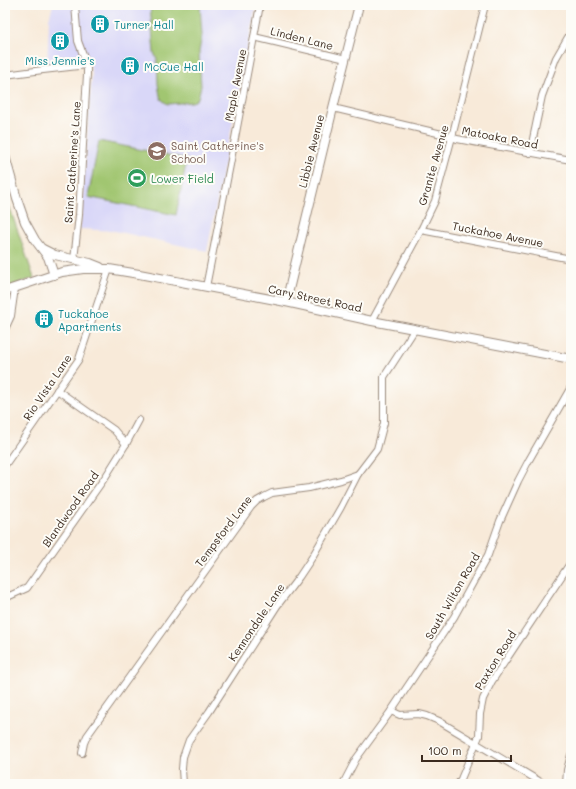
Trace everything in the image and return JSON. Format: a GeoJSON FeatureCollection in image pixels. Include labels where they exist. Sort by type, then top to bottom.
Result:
{"type":"FeatureCollection","features":[{"type":"Feature","properties":{"kind":"main road","name":"Libbie Avenue"},"geometry":{"type":"LineString","coordinates":[[286,302],[359,5]]}},
{"type":"Feature","properties":{"kind":"main road"},"geometry":{"type":"LineString","coordinates":[[5,156],[25,222],[35,240],[48,257],[54,275]]}},
{"type":"Feature","properties":{"kind":"main road"},"geometry":{"type":"LineString","coordinates":[[42,249],[54,256],[90,263],[109,270]]}},
{"type":"Feature","properties":{"kind":"main road","name":"Cary Street Road"},"geometry":{"type":"LineString","coordinates":[[5,291],[62,272],[78,270],[109,270],[139,274],[286,302],[372,321],[571,359]]}},
{"type":"Feature","properties":{"kind":"street","name":"Saint Catherine's Lane"},"geometry":{"type":"LineString","coordinates":[[74,260],[79,208],[87,74],[87,65],[78,41],[75,5]]}},
{"type":"Feature","properties":{"kind":"street","name":"Maple Avenue"},"geometry":{"type":"LineString","coordinates":[[206,287],[260,5]]}},
{"type":"Feature","properties":{"kind":"street","name":"Granite Avenue"},"geometry":{"type":"LineString","coordinates":[[372,321],[435,201],[484,5]]}},
{"type":"Feature","properties":{"kind":"street"},"geometry":{"type":"LineString","coordinates":[[530,153],[542,96],[556,58],[571,32]]}},
{"type":"Feature","properties":{"kind":"street","name":"Linden Lane"},"geometry":{"type":"LineString","coordinates":[[254,37],[346,59]]}},
{"type":"Feature","properties":{"kind":"street"},"geometry":{"type":"LineString","coordinates":[[5,75],[87,65]]}},
{"type":"Feature","properties":{"kind":"street","name":"Matoaka Road"},"geometry":{"type":"LineString","coordinates":[[333,108],[457,139],[571,160]]}},
{"type":"Feature","properties":{"kind":"street","name":"Tuckahoe Avenue"},"geometry":{"type":"LineString","coordinates":[[421,230],[571,259]]}},
{"type":"Feature","properties":{"kind":"street","name":"Rio Vista Lane"},"geometry":{"type":"LineString","coordinates":[[5,465],[79,359],[109,270]]}},
{"type":"Feature","properties":{"kind":"street"},"geometry":{"type":"LineString","coordinates":[[5,329],[11,316],[15,288]]}},
{"type":"Feature","properties":{"kind":"street"},"geometry":{"type":"LineString","coordinates":[[358,474],[377,449],[384,423],[384,377],[414,329]]}},
{"type":"Feature","properties":{"kind":"street","name":"South Wilton Road"},"geometry":{"type":"LineString","coordinates":[[343,784],[356,759],[392,711],[454,617],[488,554],[500,521],[518,481],[571,387]]}},
{"type":"Feature","properties":{"kind":"street"},"geometry":{"type":"LineString","coordinates":[[57,390],[114,430],[126,444]]}},
{"type":"Feature","properties":{"kind":"street","name":"Blandwood Road"},"geometry":{"type":"LineString","coordinates":[[5,598],[27,588],[106,476],[139,420]]}},
{"type":"Feature","properties":{"kind":"street","name":"Tempsford Lane"},"geometry":{"type":"LineString","coordinates":[[82,753],[87,736],[251,507],[264,496],[272,493],[309,488],[358,474]]}},
{"type":"Feature","properties":{"kind":"street","name":"Kennondale Lane"},"geometry":{"type":"LineString","coordinates":[[183,784],[183,757],[188,740],[209,712],[277,606],[300,577],[341,507],[358,474]]}},
{"type":"Feature","properties":{"kind":"street","name":"Paxton Road"},"geometry":{"type":"LineString","coordinates":[[459,782],[478,736],[483,699],[492,681],[571,562]]}},
{"type":"Feature","properties":{"kind":"street"},"geometry":{"type":"LineString","coordinates":[[392,711],[400,715],[419,714],[440,721],[544,784]]}},
{"type":"Feature","properties":{"kind":"street"},"geometry":{"type":"LineString","coordinates":[[566,784],[567,770],[571,755]]}},
{"type":"Feature","properties":{"kind":"shaded area","name":"Saint Catherine's School"},"geometry":{"type":"Polygon","coordinates":[[[53,5],[256,5],[207,251],[115,231],[80,229],[92,74],[89,62],[47,66],[49,19],[53,5]]]}},
{"type":"Feature","properties":{"kind":"green space"},"geometry":{"type":"Polygon","coordinates":[[[150,5],[200,5],[202,35],[199,52],[201,86],[198,98],[195,101],[168,104],[161,99],[158,84],[157,59],[154,53],[150,5]]]}},
{"type":"Feature","properties":{"kind":"green space","name":"Lower Field"},"geometry":{"type":"Polygon","coordinates":[[[99,141],[187,159],[176,215],[88,197],[99,141]]]}},
{"type":"Feature","properties":{"kind":"green space"},"geometry":{"type":"Polygon","coordinates":[[[5,194],[34,278],[5,288],[5,194]]]}},
{"type":"Feature","properties":{"kind":"place","name":"Turner Hall"},"geometry":{"type":"Point","coordinates":[100,24]}},
{"type":"Feature","properties":{"kind":"place","name":"Miss Jennie's"},"geometry":{"type":"Point","coordinates":[60,41]}},
{"type":"Feature","properties":{"kind":"place","name":"McCue Hall"},"geometry":{"type":"Point","coordinates":[130,66]}},
{"type":"Feature","properties":{"kind":"place","name":"Saint Catherine's School"},"geometry":{"type":"Point","coordinates":[157,151]}},
{"type":"Feature","properties":{"kind":"place","name":"Lower Field"},"geometry":{"type":"Point","coordinates":[137,178]}},
{"type":"Feature","properties":{"kind":"place","name":"Tuckahoe Apartments"},"geometry":{"type":"Point","coordinates":[44,319]}}]}
